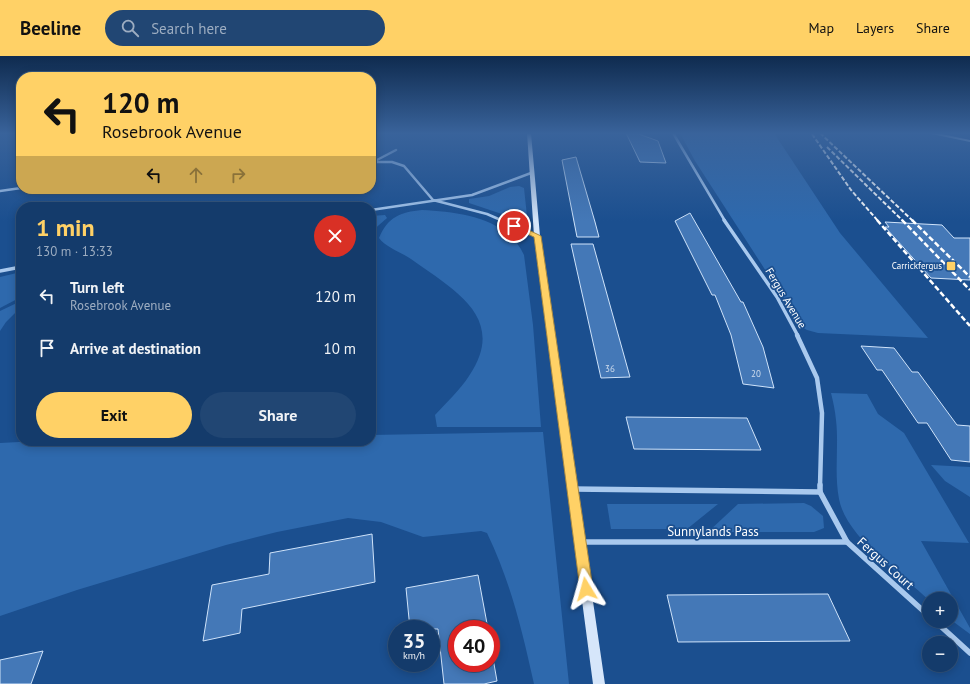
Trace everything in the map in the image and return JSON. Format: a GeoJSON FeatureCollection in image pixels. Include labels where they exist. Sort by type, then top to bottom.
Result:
{"type":"FeatureCollection","features":[{"type":"Feature","properties":{"kind":"street"},"geometry":{"type":"LineString","coordinates":[[393,162],[404,166],[433,200],[487,214],[537,236]]}},
{"type":"Feature","properties":{"kind":"street"},"geometry":{"type":"LineString","coordinates":[[530,162],[537,236],[599,684]]}},
{"type":"Feature","properties":{"kind":"street","name":"Fergus Avenue"},"geometry":{"type":"LineString","coordinates":[[690,162],[729,228],[777,297],[805,348],[814,370],[817,378],[822,413],[820,492]]}},
{"type":"Feature","properties":{"kind":"street"},"geometry":{"type":"LineString","coordinates":[[376,209],[459,197],[488,191],[531,173]]}},
{"type":"Feature","properties":{"kind":"street"},"geometry":{"type":"LineString","coordinates":[[0,191],[16,189]]}},
{"type":"Feature","properties":{"kind":"street"},"geometry":{"type":"LineString","coordinates":[[0,271],[16,268]]}},
{"type":"Feature","properties":{"kind":"street"},"geometry":{"type":"LineString","coordinates":[[573,489],[820,492]]}},
{"type":"Feature","properties":{"kind":"street","name":"Fergus Court"},"geometry":{"type":"LineString","coordinates":[[820,492],[847,542],[922,610]]}},
{"type":"Feature","properties":{"kind":"street","name":"Sunnylands Pass"},"geometry":{"type":"LineString","coordinates":[[580,542],[847,542]]}},
{"type":"Feature","properties":{"kind":"street"},"geometry":{"type":"LineString","coordinates":[[943,628],[970,653]]}},
{"type":"Feature","properties":{"kind":"shaded area"},"geometry":{"type":"Polygon","coordinates":[[[696,162],[793,162],[840,233],[928,338],[818,333],[802,327],[696,162]]]}},
{"type":"Feature","properties":{"kind":"shaded area"},"geometry":{"type":"Polygon","coordinates":[[[519,186],[524,188],[527,216],[520,220],[469,203],[469,199],[489,196],[510,187],[519,186]]]}},
{"type":"Feature","properties":{"kind":"shaded area"},"geometry":{"type":"Polygon","coordinates":[[[422,210],[466,215],[494,225],[506,232],[516,242],[524,255],[533,325],[541,427],[437,427],[435,415],[469,376],[480,355],[483,337],[479,321],[470,307],[458,294],[411,259],[389,247],[379,238],[386,225],[391,220],[407,212],[422,210]]]}},
{"type":"Feature","properties":{"kind":"shaded area"},"geometry":{"type":"Polygon","coordinates":[[[385,215],[387,218],[376,228],[376,216],[385,215]]]}},
{"type":"Feature","properties":{"kind":"shaded area"},"geometry":{"type":"Polygon","coordinates":[[[16,273],[16,300],[0,308],[0,277],[16,273]]]}},
{"type":"Feature","properties":{"kind":"shaded area"},"geometry":{"type":"Polygon","coordinates":[[[16,303],[16,312],[6,322],[0,331],[0,311],[16,303]]]}},
{"type":"Feature","properties":{"kind":"shaded area"},"geometry":{"type":"Polygon","coordinates":[[[831,393],[867,394],[878,414],[904,433],[969,543],[921,541],[950,592],[922,592],[922,594],[876,554],[852,527],[844,513],[839,499],[837,430],[831,393]]]}},
{"type":"Feature","properties":{"kind":"shaded area"},"geometry":{"type":"Polygon","coordinates":[[[543,432],[569,684],[534,684],[520,626],[503,570],[487,533],[481,531],[423,537],[381,522],[348,518],[277,532],[226,545],[77,590],[0,616],[0,443],[16,442],[16,446],[376,446],[376,435],[543,432]]]}},
{"type":"Feature","properties":{"kind":"shaded area"},"geometry":{"type":"Polygon","coordinates":[[[931,465],[970,467],[970,497],[945,481],[931,465]]]}},
{"type":"Feature","properties":{"kind":"shaded area"},"geometry":{"type":"Polygon","coordinates":[[[804,503],[811,506],[823,516],[824,528],[814,532],[708,532],[738,504],[804,503]]]}},
{"type":"Feature","properties":{"kind":"shaded area"},"geometry":{"type":"Polygon","coordinates":[[[607,504],[718,504],[687,529],[611,529],[607,504]]]}},
{"type":"Feature","properties":{"kind":"shaded area"},"geometry":{"type":"Polygon","coordinates":[[[958,607],[970,628],[970,634],[958,625],[958,607]]]}},
{"type":"Feature","properties":{"kind":"building"},"geometry":{"type":"Polygon","coordinates":[[[562,162],[578,162],[599,237],[577,237],[562,162]]]}},
{"type":"Feature","properties":{"kind":"building"},"geometry":{"type":"Polygon","coordinates":[[[690,213],[741,302],[743,302],[763,347],[774,388],[743,384],[731,335],[715,295],[712,295],[675,221],[690,213]]]}},
{"type":"Feature","properties":{"kind":"building"},"geometry":{"type":"Polygon","coordinates":[[[885,222],[942,225],[954,238],[970,238],[970,280],[931,278],[885,227],[889,227],[885,222]]]}},
{"type":"Feature","properties":{"kind":"building"},"geometry":{"type":"Polygon","coordinates":[[[571,244],[593,244],[630,377],[601,378],[571,244]]]}},
{"type":"Feature","properties":{"kind":"building"},"geometry":{"type":"Polygon","coordinates":[[[861,346],[894,348],[912,372],[918,372],[957,425],[970,426],[970,462],[951,460],[927,423],[918,423],[882,370],[877,370],[861,346]]]}},
{"type":"Feature","properties":{"kind":"building"},"geometry":{"type":"Polygon","coordinates":[[[626,417],[747,418],[761,450],[634,449],[626,417]]]}},
{"type":"Feature","properties":{"kind":"building"},"geometry":{"type":"Polygon","coordinates":[[[372,534],[375,582],[242,609],[240,633],[203,641],[212,585],[269,574],[270,553],[372,534]]]}},
{"type":"Feature","properties":{"kind":"building"},"geometry":{"type":"Polygon","coordinates":[[[478,575],[486,620],[448,620],[448,672],[495,672],[497,681],[484,684],[444,684],[440,647],[440,620],[409,620],[406,588],[478,575]]]}},
{"type":"Feature","properties":{"kind":"building"},"geometry":{"type":"Polygon","coordinates":[[[828,594],[850,641],[678,642],[667,595],[828,594]]]}},
{"type":"Feature","properties":{"kind":"building"},"geometry":{"type":"Polygon","coordinates":[[[43,651],[31,684],[0,684],[0,660],[43,651]]]}},
{"type":"Feature","properties":{"kind":"railway"},"geometry":{"type":"LineString","coordinates":[[832,162],[851,190],[878,221]]}},
{"type":"Feature","properties":{"kind":"railway"},"geometry":{"type":"LineString","coordinates":[[843,162],[902,220]]}},
{"type":"Feature","properties":{"kind":"railway"},"geometry":{"type":"LineString","coordinates":[[851,162],[913,221]]}},
{"type":"Feature","properties":{"kind":"railway"},"geometry":{"type":"LineString","coordinates":[[877,220],[970,326]]}},
{"type":"Feature","properties":{"kind":"railway"},"geometry":{"type":"LineString","coordinates":[[902,220],[970,290]]}},
{"type":"Feature","properties":{"kind":"railway"},"geometry":{"type":"LineString","coordinates":[[912,220],[970,277]]}},
{"type":"Feature","properties":{"kind":"place","name":"Carrickfergus"},"geometry":{"type":"Point","coordinates":[951,266]}},
{"type":"Feature","properties":{"kind":"route"},"geometry":{"type":"LineString","coordinates":[[514,226],[537,236],[586,589]]}}]}
